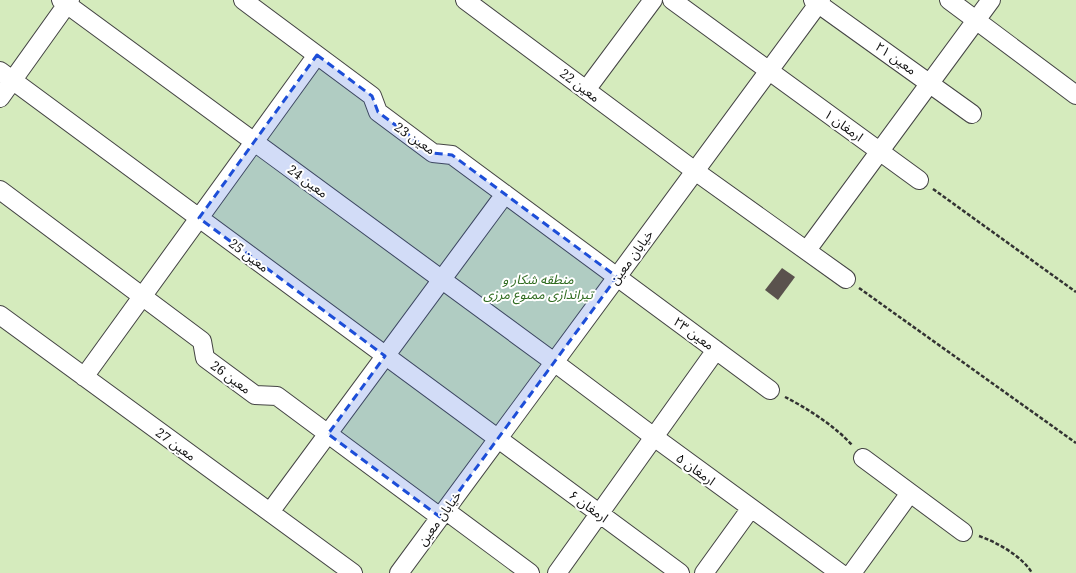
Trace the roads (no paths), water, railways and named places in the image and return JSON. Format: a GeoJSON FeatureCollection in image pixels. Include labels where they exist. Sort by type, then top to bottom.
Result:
{"type":"FeatureCollection","features":[{"type":"Feature","properties":{"kind":"street","name":"معین 23"},"geometry":{"type":"LineString","coordinates":[[243,0],[372,96],[378,112],[433,153],[452,155],[617,277]]}},
{"type":"Feature","properties":{"kind":"street","name":"معین 22"},"geometry":{"type":"LineString","coordinates":[[465,0],[695,171],[846,279]]}},
{"type":"Feature","properties":{"kind":"street"},"geometry":{"type":"LineString","coordinates":[[586,90],[653,0]]}},
{"type":"Feature","properties":{"kind":"street","name":"ارمغان ۱"},"geometry":{"type":"LineString","coordinates":[[672,0],[919,180]]}},
{"type":"Feature","properties":{"kind":"street"},"geometry":{"type":"LineString","coordinates":[[949,0],[1076,94]]}},
{"type":"Feature","properties":{"kind":"street"},"geometry":{"type":"LineString","coordinates":[[807,250],[992,0]]}},
{"type":"Feature","properties":{"kind":"street","name":"خیابان معین"},"geometry":{"type":"LineString","coordinates":[[398,573],[769,71],[818,1]]}},
{"type":"Feature","properties":{"kind":"street","name":"معین ۲۱"},"geometry":{"type":"LineString","coordinates":[[818,1],[972,114]]}},
{"type":"Feature","properties":{"kind":"street"},"geometry":{"type":"LineString","coordinates":[[0,98],[6,76],[66,2]]}},
{"type":"Feature","properties":{"kind":"street","name":"معین 24"},"geometry":{"type":"LineString","coordinates":[[66,2],[554,362]]}},
{"type":"Feature","properties":{"kind":"street"},"geometry":{"type":"LineString","coordinates":[[84,376],[317,55]]}},
{"type":"Feature","properties":{"kind":"street","name":"معین 25"},"geometry":{"type":"LineString","coordinates":[[6,76],[498,439]]}},
{"type":"Feature","properties":{"kind":"street","name":"معین 26"},"geometry":{"type":"LineString","coordinates":[[0,190],[202,340],[205,358],[254,395],[277,396],[328,434],[442,514],[530,573]]}},
{"type":"Feature","properties":{"kind":"street"},"geometry":{"type":"LineString","coordinates":[[270,512],[505,194]]}},
{"type":"Feature","properties":{"kind":"street","name":"معین ۲۳"},"geometry":{"type":"LineString","coordinates":[[617,277],[770,390]]}},
{"type":"Feature","properties":{"kind":"street","name":"معین 27"},"geometry":{"type":"LineString","coordinates":[[0,315],[352,573]]}},
{"type":"Feature","properties":{"kind":"street"},"geometry":{"type":"LineString","coordinates":[[557,573],[716,350]]}},
{"type":"Feature","properties":{"kind":"street","name":"ارمغان ۵"},"geometry":{"type":"LineString","coordinates":[[554,362],[654,438],[840,573]]}},
{"type":"Feature","properties":{"kind":"street","name":"ارمغان ۶"},"geometry":{"type":"LineString","coordinates":[[498,439],[680,573]]}},
{"type":"Feature","properties":{"kind":"street"},"geometry":{"type":"LineString","coordinates":[[863,458],[963,532]]}},
{"type":"Feature","properties":{"kind":"street"},"geometry":{"type":"LineString","coordinates":[[852,573],[910,493]]}},
{"type":"Feature","properties":{"kind":"street"},"geometry":{"type":"LineString","coordinates":[[704,573],[751,508]]}},
{"type":"Feature","properties":{"kind":"park label","name":"منطقه شکار و تیراندازی ممنوع مرزی"},"geometry":{"type":"Point","coordinates":[538,286]}}]}
